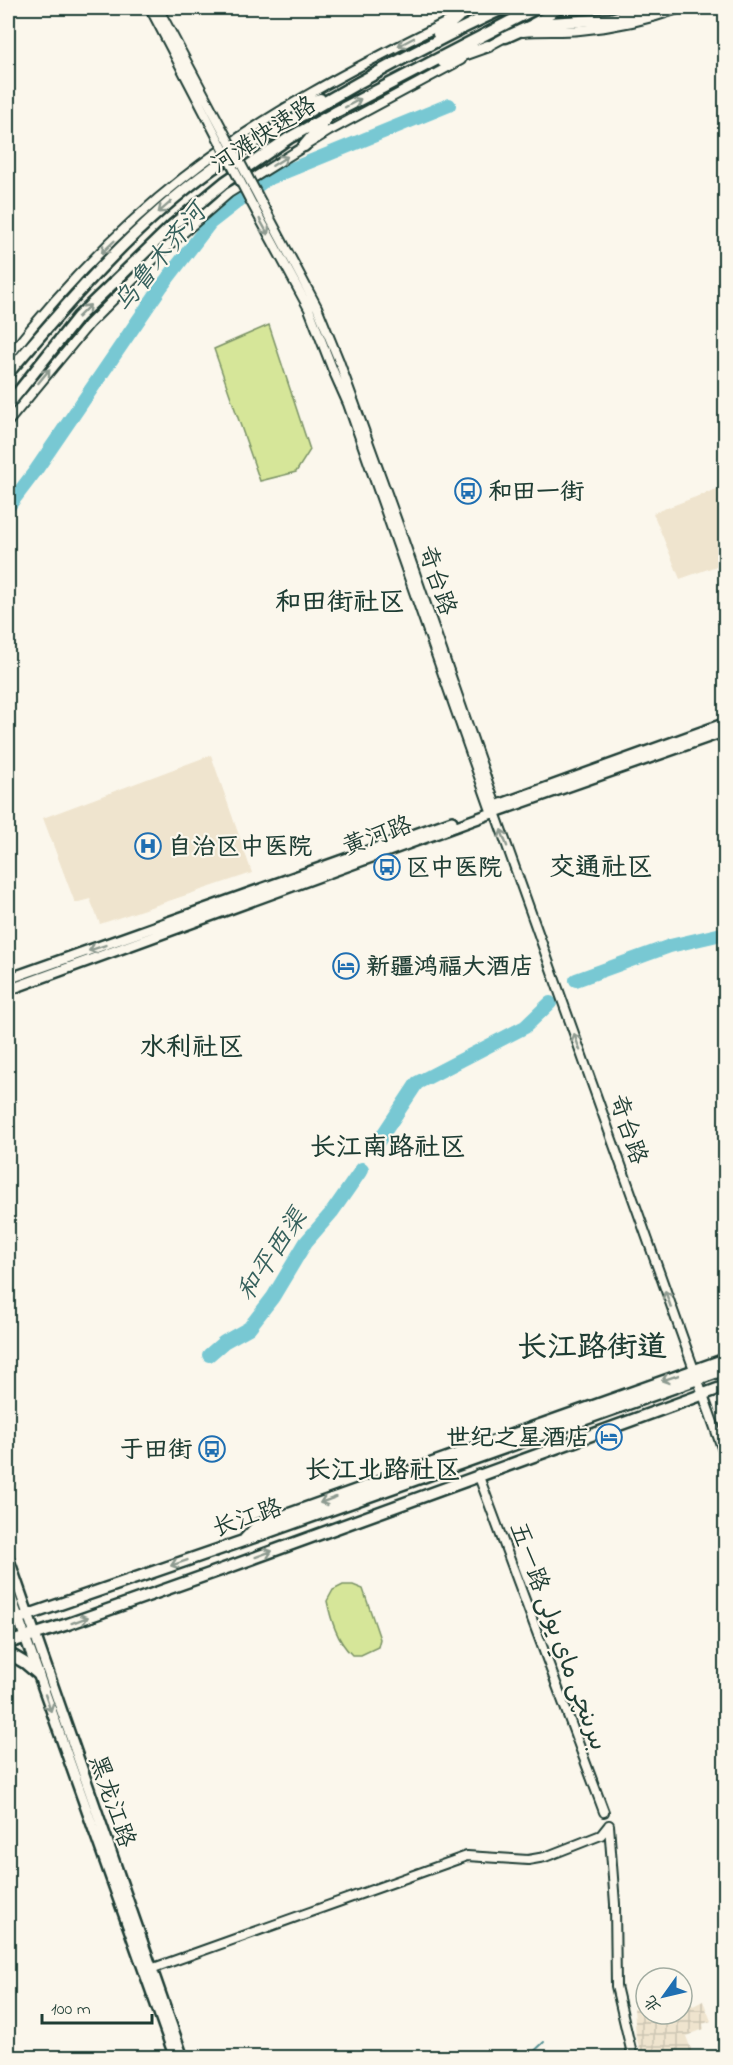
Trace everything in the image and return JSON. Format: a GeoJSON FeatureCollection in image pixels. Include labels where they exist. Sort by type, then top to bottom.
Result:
{"type":"FeatureCollection","features":[{"type":"Feature","properties":{"kind":"main road","name":"河滩快速路"},"geometry":{"type":"LineString","coordinates":[[8,373],[66,304],[114,254],[174,200],[214,168],[337,94],[425,46],[504,8]]}},
{"type":"Feature","properties":{"kind":"main road","name":"河滩快速路"},"geometry":{"type":"LineString","coordinates":[[8,405],[78,317],[174,224],[225,182],[289,138],[536,8]]}},
{"type":"Feature","properties":{"kind":"main road"},"geometry":{"type":"LineString","coordinates":[[509,35],[535,24],[610,20],[655,8]]}},
{"type":"Feature","properties":{"kind":"main road"},"geometry":{"type":"LineString","coordinates":[[425,46],[464,13]]}},
{"type":"Feature","properties":{"kind":"main road"},"geometry":{"type":"LineString","coordinates":[[412,73],[488,46]]}},
{"type":"Feature","properties":{"kind":"main road"},"geometry":{"type":"LineString","coordinates":[[286,109],[337,94]]}},
{"type":"Feature","properties":{"kind":"main road"},"geometry":{"type":"LineString","coordinates":[[304,146],[334,113]]}},
{"type":"Feature","properties":{"kind":"main road","name":"黄河路"},"geometry":{"type":"LineString","coordinates":[[8,990],[726,723]]}},
{"type":"Feature","properties":{"kind":"main road","name":"黄河路"},"geometry":{"type":"LineString","coordinates":[[8,979],[494,809],[726,731]]}},
{"type":"Feature","properties":{"kind":"main road"},"geometry":{"type":"LineString","coordinates":[[695,1374],[726,1359]]}},
{"type":"Feature","properties":{"kind":"main road","name":"长江路"},"geometry":{"type":"LineString","coordinates":[[18,1618],[243,1541],[695,1374],[726,1369]]}},
{"type":"Feature","properties":{"kind":"main road","name":"长江路"},"geometry":{"type":"LineString","coordinates":[[8,1643],[232,1566],[478,1474],[726,1386]]}},
{"type":"Feature","properties":{"kind":"main road","name":"黑龙江路"},"geometry":{"type":"LineString","coordinates":[[8,1557],[18,1618]]}},
{"type":"Feature","properties":{"kind":"main road","name":"黑龙江路"},"geometry":{"type":"LineString","coordinates":[[8,1588],[18,1618],[30,1636],[149,1970],[175,2058]]}},
{"type":"Feature","properties":{"kind":"main road","name":"黑龙江路"},"geometry":{"type":"LineString","coordinates":[[30,1636],[38,1674],[100,1850],[183,2058]]}},
{"type":"Feature","properties":{"kind":"main road"},"geometry":{"type":"LineString","coordinates":[[8,1653],[38,1674]]}},
{"type":"Feature","properties":{"kind":"street","name":"奇台路"},"geometry":{"type":"LineString","coordinates":[[150,8],[309,309],[360,436],[726,1458]]}},
{"type":"Feature","properties":{"kind":"street","name":"奇台路"},"geometry":{"type":"LineString","coordinates":[[158,8],[317,306],[393,510],[494,809]]}},
{"type":"Feature","properties":{"kind":"street"},"geometry":{"type":"LineString","coordinates":[[8,357],[59,294],[160,197],[201,164],[320,88],[477,8]]}},
{"type":"Feature","properties":{"kind":"street"},"geometry":{"type":"LineString","coordinates":[[8,422],[89,324],[158,255],[229,193],[329,130],[562,8]]}},
{"type":"Feature","properties":{"kind":"street"},"geometry":{"type":"LineString","coordinates":[[509,35],[626,24],[681,8]]}},
{"type":"Feature","properties":{"kind":"street","name":"五一路 بىرىنچى ماي يولى"},"geometry":{"type":"LineString","coordinates":[[478,1474],[604,1812]]}},
{"type":"Feature","properties":{"kind":"street"},"geometry":{"type":"LineString","coordinates":[[149,1970],[467,1856],[528,1860],[545,1857],[601,1835],[609,1825],[615,1904],[616,1986],[633,2058]]}},
{"type":"Feature","properties":{"kind":"shaded area"},"geometry":{"type":"Polygon","coordinates":[[[725,486],[725,563],[680,579],[653,513],[725,486]]]}},
{"type":"Feature","properties":{"kind":"shaded area","name":"自治区中医院"},"geometry":{"type":"Polygon","coordinates":[[[211,755],[252,873],[100,924],[90,899],[75,903],[43,818],[211,755]]]}},
{"type":"Feature","properties":{"kind":"shaded area"},"geometry":{"type":"Polygon","coordinates":[[[703,2001],[711,2021],[703,2024],[704,2029],[686,2036],[694,2057],[643,2057],[636,2038],[635,2026],[694,2026],[694,2006],[703,2001]]]}},
{"type":"Feature","properties":{"kind":"green space"},"geometry":{"type":"Polygon","coordinates":[[[269,325],[310,450],[296,472],[260,481],[214,349],[269,325]]]}},
{"type":"Feature","properties":{"kind":"green space"},"geometry":{"type":"Polygon","coordinates":[[[343,1585],[353,1585],[363,1589],[380,1639],[378,1647],[361,1655],[352,1655],[342,1643],[335,1630],[327,1601],[333,1590],[343,1585]]]}},
{"type":"Feature","properties":{"kind":"waterway","name":"乌鲁木齐河"},"geometry":{"type":"LineString","coordinates":[[8,507],[36,470],[161,287],[210,223],[265,180],[449,105]]}},
{"type":"Feature","properties":{"kind":"waterway","name":"和平西渠"},"geometry":{"type":"LineString","coordinates":[[576,980],[670,946],[726,933]]}},
{"type":"Feature","properties":{"kind":"waterway","name":"和平西渠"},"geometry":{"type":"LineString","coordinates":[[378,1142],[417,1083],[525,1027],[550,1003]]}},
{"type":"Feature","properties":{"kind":"waterway","name":"和平西渠"},"geometry":{"type":"LineString","coordinates":[[209,1355],[224,1342],[249,1328],[273,1297],[306,1242],[332,1212],[362,1169]]}},
{"type":"Feature","properties":{"kind":"waterway"},"geometry":{"type":"LineString","coordinates":[[527,2058],[544,2042]]}},
{"type":"Feature","properties":{"kind":"place","name":"和田一街"},"geometry":{"type":"Point","coordinates":[468,491]}},
{"type":"Feature","properties":{"kind":"place","name":"自治区中医院"},"geometry":{"type":"Point","coordinates":[148,846]}},
{"type":"Feature","properties":{"kind":"place","name":"区中医院"},"geometry":{"type":"Point","coordinates":[387,867]}},
{"type":"Feature","properties":{"kind":"place","name":"新疆鸿福大酒店"},"geometry":{"type":"Point","coordinates":[346,966]}},
{"type":"Feature","properties":{"kind":"place","name":"世纪之星酒店"},"geometry":{"type":"Point","coordinates":[609,1437]}},
{"type":"Feature","properties":{"kind":"place","name":"于田街"},"geometry":{"type":"Point","coordinates":[212,1449]}},
{"type":"Feature","properties":{"kind":"district","name":"和田街社区"},"geometry":{"type":"Point","coordinates":[340,601]}},
{"type":"Feature","properties":{"kind":"district","name":"交通社区"},"geometry":{"type":"Point","coordinates":[601,866]}},
{"type":"Feature","properties":{"kind":"district","name":"水利社区"},"geometry":{"type":"Point","coordinates":[192,1046]}},
{"type":"Feature","properties":{"kind":"district","name":"长江南路社区"},"geometry":{"type":"Point","coordinates":[388,1146]}},
{"type":"Feature","properties":{"kind":"district","name":"长江路街道"},"geometry":{"type":"Point","coordinates":[592,1346]}},
{"type":"Feature","properties":{"kind":"district","name":"长江北路社区"},"geometry":{"type":"Point","coordinates":[383,1469]}}]}
